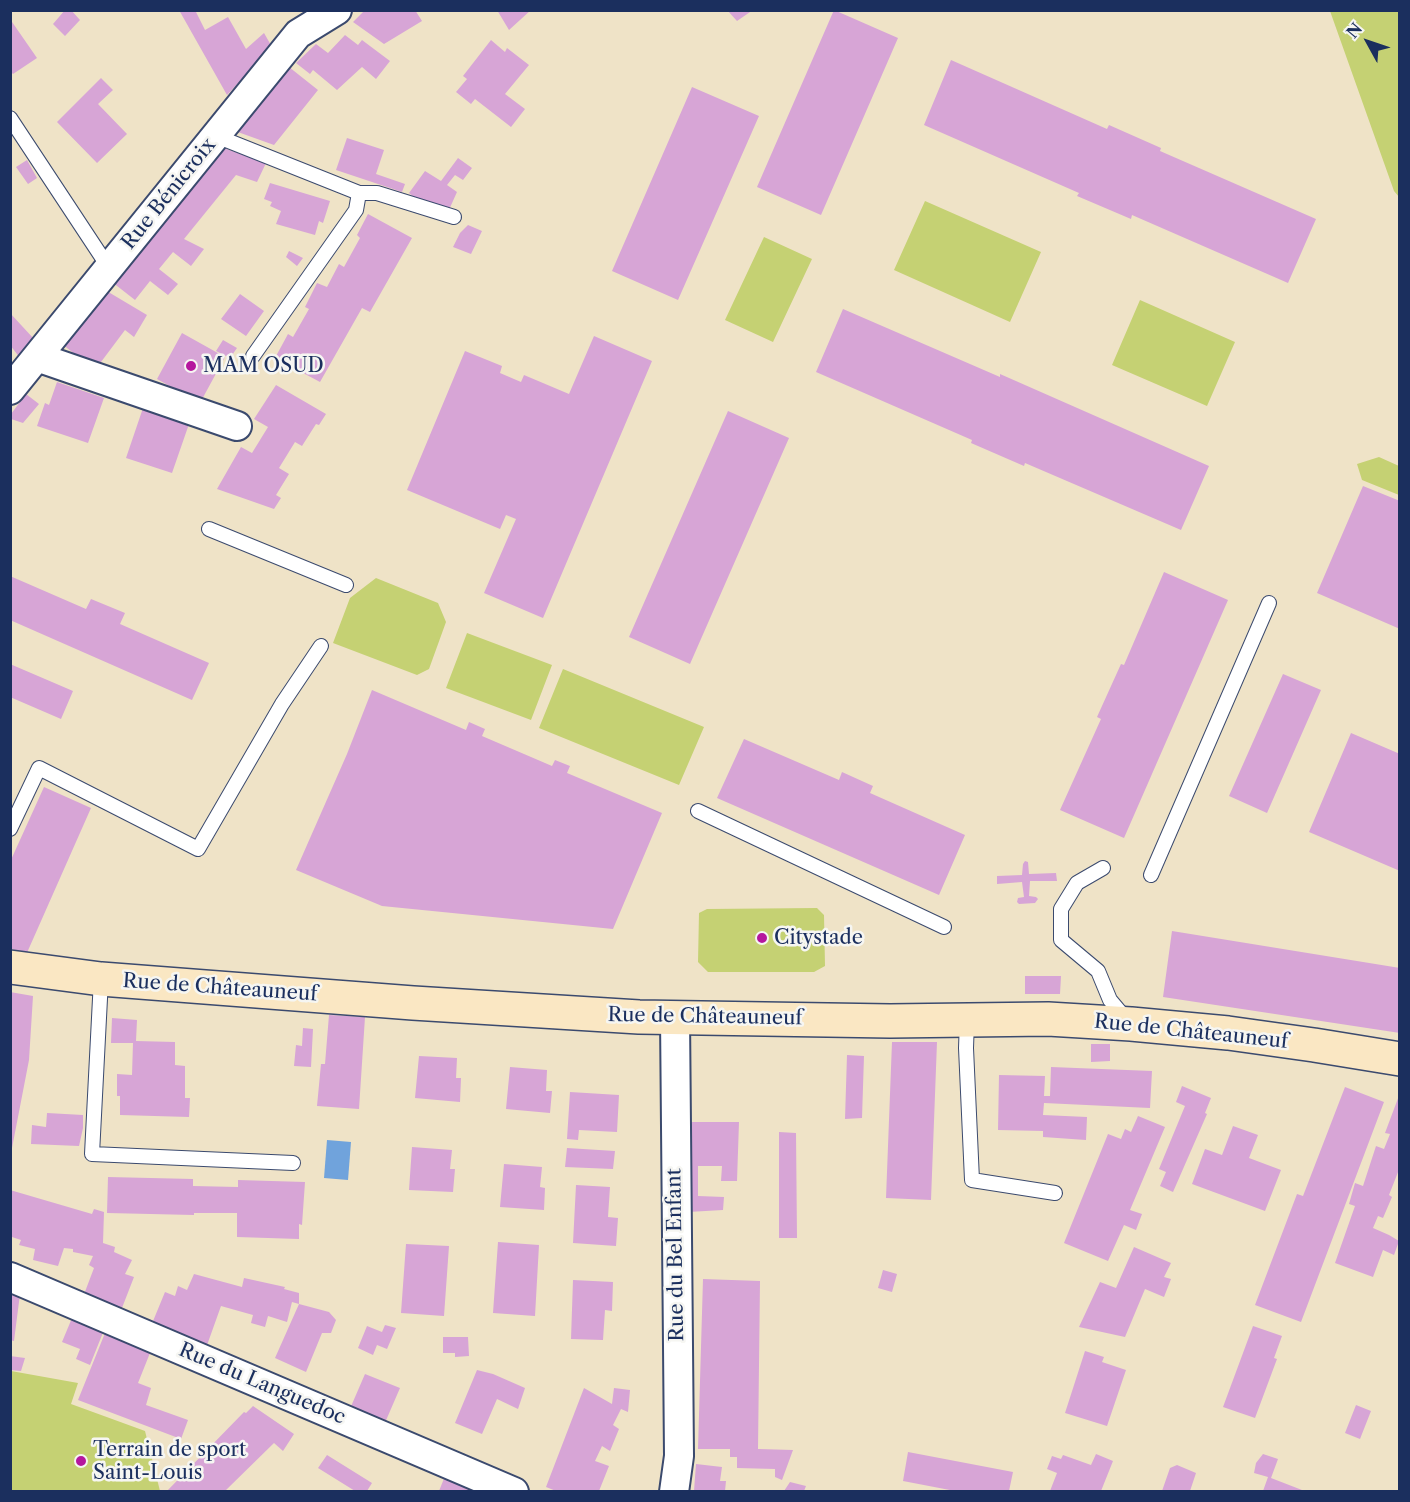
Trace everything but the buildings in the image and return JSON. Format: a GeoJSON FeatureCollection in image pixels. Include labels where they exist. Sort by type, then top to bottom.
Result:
{"type":"FeatureCollection","features":[{"type":"Feature","properties":{"kind":"main road","name":"Rue de Châteauneuf"},"geometry":{"type":"LineString","coordinates":[[10,967],[101,979],[469,1007],[675,1017],[890,1021],[1048,1019],[1131,1024],[1228,1033],[1400,1059]]}},
{"type":"Feature","properties":{"kind":"street","name":"Rue Bénicroix"},"geometry":{"type":"LineString","coordinates":[[10,390],[298,34],[337,10]]}},
{"type":"Feature","properties":{"kind":"street"},"geometry":{"type":"LineString","coordinates":[[37,357],[237,426]]}},
{"type":"Feature","properties":{"kind":"street","name":"Rue du Bel Enfant"},"geometry":{"type":"LineString","coordinates":[[674,1491],[679,1456],[675,1017]]}},
{"type":"Feature","properties":{"kind":"street","name":"Rue du Languedoc"},"geometry":{"type":"LineString","coordinates":[[10,1277],[514,1491]]}},
{"type":"Feature","properties":{"kind":"lane"},"geometry":{"type":"LineString","coordinates":[[10,118],[109,268]]}},
{"type":"Feature","properties":{"kind":"lane"},"geometry":{"type":"LineString","coordinates":[[216,136],[359,193],[377,193],[454,217]]}},
{"type":"Feature","properties":{"kind":"lane"},"geometry":{"type":"LineString","coordinates":[[253,356],[356,210],[359,193]]}},
{"type":"Feature","properties":{"kind":"lane"},"geometry":{"type":"LineString","coordinates":[[209,530],[346,585]]}},
{"type":"Feature","properties":{"kind":"lane"},"geometry":{"type":"LineString","coordinates":[[1151,875],[1269,603]]}},
{"type":"Feature","properties":{"kind":"lane"},"geometry":{"type":"LineString","coordinates":[[10,829],[39,768],[198,849],[282,704],[321,646]]}},
{"type":"Feature","properties":{"kind":"lane"},"geometry":{"type":"LineString","coordinates":[[698,811],[944,927]]}},
{"type":"Feature","properties":{"kind":"lane"},"geometry":{"type":"LineString","coordinates":[[1103,868],[1077,884],[1061,909],[1061,940],[1098,971],[1110,1000],[1131,1024]]}},
{"type":"Feature","properties":{"kind":"lane"},"geometry":{"type":"LineString","coordinates":[[101,979],[92,1154],[293,1163]]}},
{"type":"Feature","properties":{"kind":"lane"},"geometry":{"type":"LineString","coordinates":[[967,1020],[966,1048],[972,1180],[1055,1193]]}},
{"type":"Feature","properties":{"kind":"green space"},"geometry":{"type":"Polygon","coordinates":[[[1330,11],[1399,11],[1399,197],[1394,191],[1330,11]]]}},
{"type":"Feature","properties":{"kind":"green space"},"geometry":{"type":"Polygon","coordinates":[[[925,201],[1041,252],[1010,322],[894,270],[925,201]]]}},
{"type":"Feature","properties":{"kind":"green space"},"geometry":{"type":"Polygon","coordinates":[[[764,237],[812,259],[773,342],[725,320],[764,237]]]}},
{"type":"Feature","properties":{"kind":"green space"},"geometry":{"type":"Polygon","coordinates":[[[1140,300],[1235,342],[1207,406],[1112,365],[1140,300]]]}},
{"type":"Feature","properties":{"kind":"green space"},"geometry":{"type":"Polygon","coordinates":[[[1379,457],[1399,466],[1399,495],[1362,480],[1357,464],[1379,457]]]}},
{"type":"Feature","properties":{"kind":"green space"},"geometry":{"type":"Polygon","coordinates":[[[376,578],[438,603],[446,622],[429,669],[417,675],[333,643],[350,598],[376,578]]]}},
{"type":"Feature","properties":{"kind":"green space"},"geometry":{"type":"Polygon","coordinates":[[[467,633],[552,665],[531,720],[446,688],[467,633]]]}},
{"type":"Feature","properties":{"kind":"green space"},"geometry":{"type":"Polygon","coordinates":[[[563,669],[704,727],[679,785],[539,728],[563,669]]]}},
{"type":"Feature","properties":{"kind":"green space","name":"Citystade"},"geometry":{"type":"Polygon","coordinates":[[[817,908],[824,915],[825,966],[814,972],[708,972],[698,962],[699,913],[707,909],[817,908]]]}},
{"type":"Feature","properties":{"kind":"green space","name":"Terrain de sport Saint-Louis"},"geometry":{"type":"Polygon","coordinates":[[[11,1371],[78,1383],[71,1404],[145,1431],[160,1491],[11,1491],[11,1371]]]}},
{"type":"Feature","properties":{"kind":"water"},"geometry":{"type":"Polygon","coordinates":[[[327,1140],[351,1142],[348,1180],[324,1178],[327,1140]]]}},
{"type":"Feature","properties":{"kind":"place","name":"MAM OSUD"},"geometry":{"type":"Point","coordinates":[191,366]}},
{"type":"Feature","properties":{"kind":"place","name":"Citystade"},"geometry":{"type":"Point","coordinates":[762,938]}},
{"type":"Feature","properties":{"kind":"place","name":"Terrain de sport Saint-Louis"},"geometry":{"type":"Point","coordinates":[81,1461]}}]}
